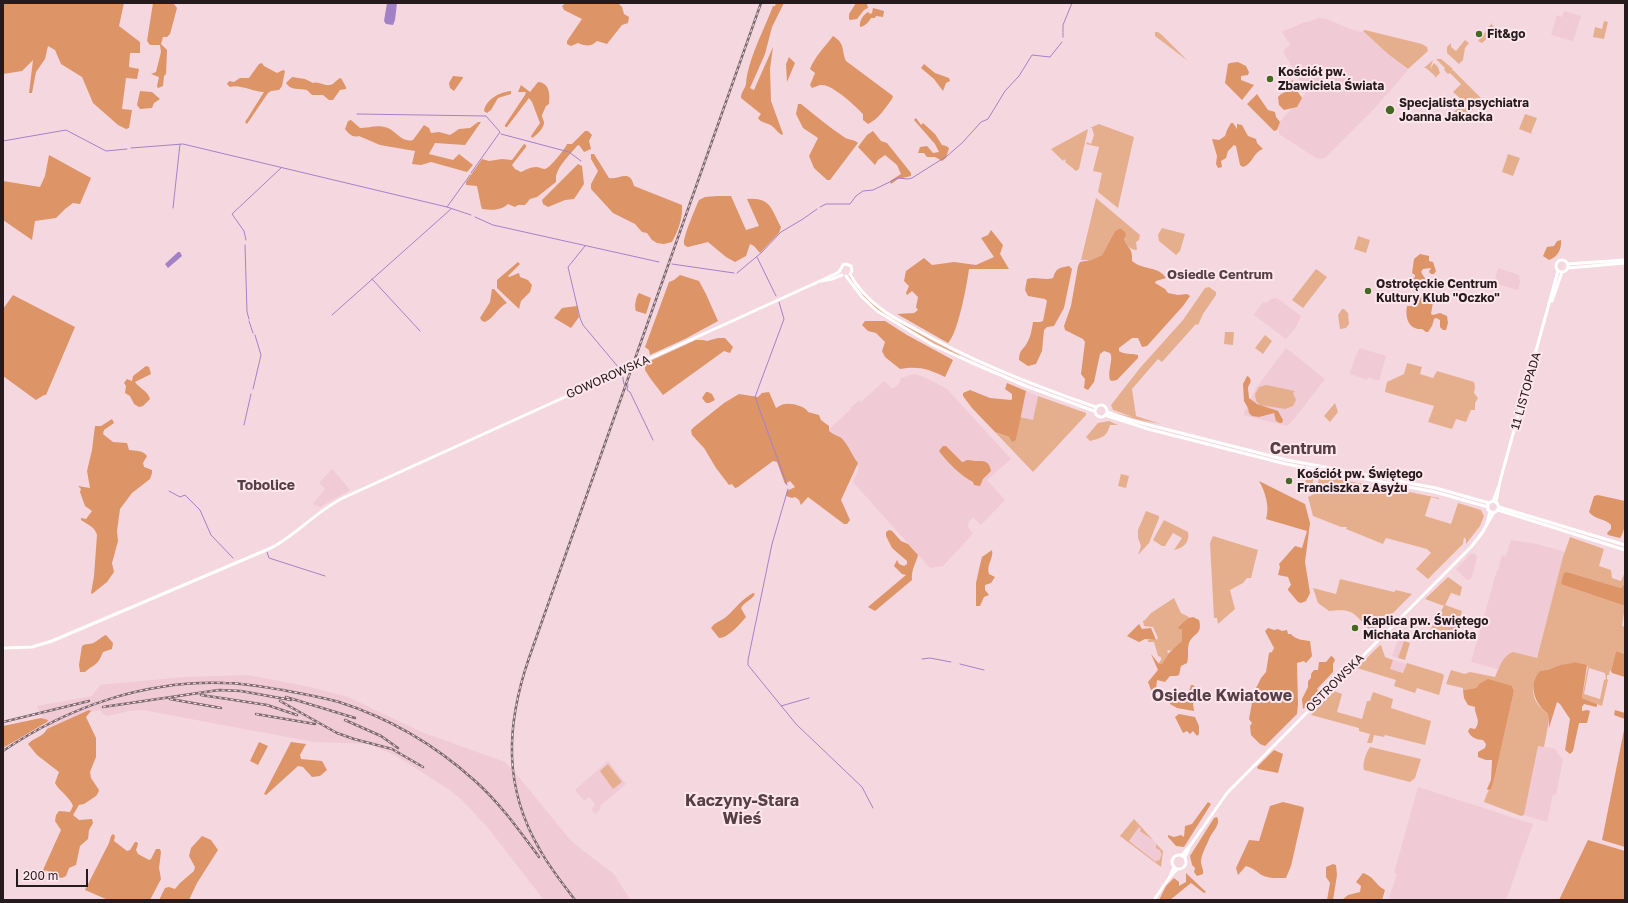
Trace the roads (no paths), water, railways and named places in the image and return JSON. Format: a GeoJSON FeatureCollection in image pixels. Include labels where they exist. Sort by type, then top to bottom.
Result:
{"type":"FeatureCollection","features":[{"type":"Feature","properties":{"kind":"main road"},"geometry":{"type":"LineString","coordinates":[[1564,260],[1568,266],[1565,271],[1560,272],[1555,266],[1558,261],[1564,260]]}},
{"type":"Feature","properties":{"kind":"main road"},"geometry":{"type":"LineString","coordinates":[[1568,266],[1625,262]]}},
{"type":"Feature","properties":{"kind":"main road"},"geometry":{"type":"LineString","coordinates":[[850,274],[852,269],[848,264],[843,265],[840,270],[862,297],[877,311],[933,344],[1026,386],[1095,409]]}},
{"type":"Feature","properties":{"kind":"main road","name":"GOWOROWSKA"},"geometry":{"type":"LineString","coordinates":[[3,648],[22,648],[41,645],[281,543],[296,533],[328,506],[397,473],[820,281],[840,270]]}},
{"type":"Feature","properties":{"kind":"main road","name":"11 LISTOPADA"},"geometry":{"type":"LineString","coordinates":[[1495,501],[1560,272]]}},
{"type":"Feature","properties":{"kind":"main road"},"geometry":{"type":"LineString","coordinates":[[844,275],[850,274]]}},
{"type":"Feature","properties":{"kind":"main road"},"geometry":{"type":"LineString","coordinates":[[850,274],[864,292],[880,308],[935,340],[990,366],[1095,409],[1098,417],[1102,417],[1106,414],[1126,418],[1287,460],[1436,488],[1488,505],[1492,512],[1498,508]]}},
{"type":"Feature","properties":{"kind":"main road","name":"GOWOROWSKA"},"geometry":{"type":"LineString","coordinates":[[820,281],[844,275]]}},
{"type":"Feature","properties":{"kind":"main road"},"geometry":{"type":"LineString","coordinates":[[1095,409],[1099,405],[1103,405],[1106,407],[1106,414]]}},
{"type":"Feature","properties":{"kind":"main road"},"geometry":{"type":"LineString","coordinates":[[1488,505],[1495,501],[1498,508],[1625,550]]}},
{"type":"Feature","properties":{"kind":"main road"},"geometry":{"type":"LineString","coordinates":[[1498,508],[1625,546]]}},
{"type":"Feature","properties":{"kind":"main road","name":"OSTROWSKA"},"geometry":{"type":"LineString","coordinates":[[1183,856],[1227,793],[1471,547],[1487,526],[1492,512]]}},
{"type":"Feature","properties":{"kind":"main road"},"geometry":{"type":"LineString","coordinates":[[1178,855],[1183,856],[1186,865],[1182,869],[1177,869],[1174,867],[1172,862],[1173,858],[1178,855]]}},
{"type":"Feature","properties":{"kind":"main road"},"geometry":{"type":"LineString","coordinates":[[1169,878],[1174,867]]}},
{"type":"Feature","properties":{"kind":"main road"},"geometry":{"type":"LineString","coordinates":[[1154,900],[1177,869]]}},
{"type":"Feature","properties":{"kind":"waterway"},"geometry":{"type":"LineString","coordinates":[[1063,32],[1063,25],[1072,3]]}},
{"type":"Feature","properties":{"kind":"waterway"},"geometry":{"type":"LineString","coordinates":[[820,207],[826,204],[850,204],[856,196],[863,191],[873,190],[898,178],[912,178],[947,156],[962,143],[981,122],[988,119],[1005,91],[1019,76],[1032,55],[1050,57],[1062,42]]}},
{"type":"Feature","properties":{"kind":"waterway"},"geometry":{"type":"LineString","coordinates":[[357,114],[486,116],[500,132],[471,173]]}},
{"type":"Feature","properties":{"kind":"waterway"},"geometry":{"type":"LineString","coordinates":[[3,141],[66,130],[106,151],[127,149]]}},
{"type":"Feature","properties":{"kind":"waterway"},"geometry":{"type":"LineString","coordinates":[[501,134],[569,152],[581,161]]}},
{"type":"Feature","properties":{"kind":"waterway"},"geometry":{"type":"LineString","coordinates":[[173,208],[180,144]]}},
{"type":"Feature","properties":{"kind":"waterway"},"geometry":{"type":"LineString","coordinates":[[131,148],[183,144],[447,207],[471,215]]}},
{"type":"Feature","properties":{"kind":"waterway"},"geometry":{"type":"LineString","coordinates":[[246,240],[244,231],[232,214],[281,168]]}},
{"type":"Feature","properties":{"kind":"waterway"},"geometry":{"type":"LineString","coordinates":[[447,207],[470,175]]}},
{"type":"Feature","properties":{"kind":"waterway"},"geometry":{"type":"LineString","coordinates":[[332,315],[451,209]]}},
{"type":"Feature","properties":{"kind":"waterway"},"geometry":{"type":"LineString","coordinates":[[737,273],[761,253],[781,232],[817,209]]}},
{"type":"Feature","properties":{"kind":"waterway"},"geometry":{"type":"LineString","coordinates":[[475,217],[493,225],[659,262]]}},
{"type":"Feature","properties":{"kind":"waterway"},"geometry":{"type":"LineString","coordinates":[[245,245],[247,312],[249,319]]}},
{"type":"Feature","properties":{"kind":"waterway"},"geometry":{"type":"LineString","coordinates":[[585,246],[568,267],[580,318],[583,325],[619,368]]}},
{"type":"Feature","properties":{"kind":"waterway"},"geometry":{"type":"LineString","coordinates":[[757,257],[776,296]]}},
{"type":"Feature","properties":{"kind":"waterway"},"geometry":{"type":"LineString","coordinates":[[672,264],[734,273]]}},
{"type":"Feature","properties":{"kind":"waterway"},"geometry":{"type":"LineString","coordinates":[[372,279],[420,331]]}},
{"type":"Feature","properties":{"kind":"waterway"},"geometry":{"type":"LineString","coordinates":[[779,302],[784,319],[755,397],[787,485]]}},
{"type":"Feature","properties":{"kind":"waterway"},"geometry":{"type":"LineString","coordinates":[[249,321],[253,333]]}},
{"type":"Feature","properties":{"kind":"waterway"},"geometry":{"type":"LineString","coordinates":[[253,389],[261,355],[255,335]]}},
{"type":"Feature","properties":{"kind":"waterway"},"geometry":{"type":"LineString","coordinates":[[622,373],[624,384]]}},
{"type":"Feature","properties":{"kind":"waterway"},"geometry":{"type":"LineString","coordinates":[[628,385],[627,390],[630,392],[653,440]]}},
{"type":"Feature","properties":{"kind":"waterway"},"geometry":{"type":"LineString","coordinates":[[244,425],[251,394]]}},
{"type":"Feature","properties":{"kind":"waterway"},"geometry":{"type":"LineString","coordinates":[[788,489],[772,544],[748,665],[796,724],[862,787],[873,808]]}},
{"type":"Feature","properties":{"kind":"waterway"},"geometry":{"type":"LineString","coordinates":[[169,491],[180,497],[185,495],[200,510],[211,535],[233,558]]}},
{"type":"Feature","properties":{"kind":"waterway"},"geometry":{"type":"LineString","coordinates":[[267,552],[269,558],[325,576]]}},
{"type":"Feature","properties":{"kind":"waterway"},"geometry":{"type":"LineString","coordinates":[[922,659],[930,658],[951,662]]}},
{"type":"Feature","properties":{"kind":"waterway"},"geometry":{"type":"LineString","coordinates":[[960,664],[984,670]]}},
{"type":"Feature","properties":{"kind":"waterway"},"geometry":{"type":"LineString","coordinates":[[781,706],[809,698]]}},
{"type":"Feature","properties":{"kind":"railway"},"geometry":{"type":"LineString","coordinates":[[575,900],[552,870],[540,850],[519,803],[514,779],[512,756],[516,707],[521,683],[529,658],[761,3]]}},
{"type":"Feature","properties":{"kind":"railway"},"geometry":{"type":"LineString","coordinates":[[3,751],[28,735],[81,709],[108,699],[137,692],[166,686],[195,683],[254,685],[283,690],[332,700],[358,709],[393,724],[427,744],[459,767],[492,798],[539,857]]}},
{"type":"Feature","properties":{"kind":"railway"},"geometry":{"type":"LineString","coordinates":[[103,707],[219,690],[241,691],[291,700]]}},
{"type":"Feature","properties":{"kind":"railway"},"geometry":{"type":"LineString","coordinates":[[201,695],[267,705],[297,715]]}},
{"type":"Feature","properties":{"kind":"railway"},"geometry":{"type":"LineString","coordinates":[[286,697],[355,718]]}},
{"type":"Feature","properties":{"kind":"railway"},"geometry":{"type":"LineString","coordinates":[[170,699],[221,708]]}},
{"type":"Feature","properties":{"kind":"railway"},"geometry":{"type":"LineString","coordinates":[[3,722],[89,701]]}},
{"type":"Feature","properties":{"kind":"railway"},"geometry":{"type":"LineString","coordinates":[[280,701],[337,733],[392,749],[423,767]]}},
{"type":"Feature","properties":{"kind":"railway"},"geometry":{"type":"LineString","coordinates":[[256,714],[315,724]]}},
{"type":"Feature","properties":{"kind":"railway"},"geometry":{"type":"LineString","coordinates":[[345,720],[381,736],[398,748]]}},
{"type":"Feature","properties":{"kind":"place","name":"Fit&go"},"geometry":{"type":"Point","coordinates":[1479,34]}},
{"type":"Feature","properties":{"kind":"place","name":"Kościół pw. Zbawiciela Świata"},"geometry":{"type":"Point","coordinates":[1270,79]}},
{"type":"Feature","properties":{"kind":"place","name":"Specjalista psychiatra Joanna Jakacka"},"geometry":{"type":"Point","coordinates":[1390,110]}},
{"type":"Feature","properties":{"kind":"place","name":"Ostrołęckie Centrum Kultury Klub \"Oczko\""},"geometry":{"type":"Point","coordinates":[1368,291]}},
{"type":"Feature","properties":{"kind":"place","name":"Kościół pw. Świętego Franciszka z Asyżu"},"geometry":{"type":"Point","coordinates":[1289,481]}},
{"type":"Feature","properties":{"kind":"place","name":"Kaplica pw. Świętego Michała Archanioła"},"geometry":{"type":"Point","coordinates":[1355,628]}},
{"type":"Feature","properties":{"kind":"district","name":"Osiedle Centrum"},"geometry":{"type":"Point","coordinates":[1220,275]}},
{"type":"Feature","properties":{"kind":"district","name":"Centrum"},"geometry":{"type":"Point","coordinates":[1303,449]}},
{"type":"Feature","properties":{"kind":"district","name":"Tobolice"},"geometry":{"type":"Point","coordinates":[266,486]}},
{"type":"Feature","properties":{"kind":"district","name":"Osiedle Kwiatowe"},"geometry":{"type":"Point","coordinates":[1222,696]}},
{"type":"Feature","properties":{"kind":"district","name":"Kaczyny-Stara Wieś"},"geometry":{"type":"Point","coordinates":[742,810]}}]}
